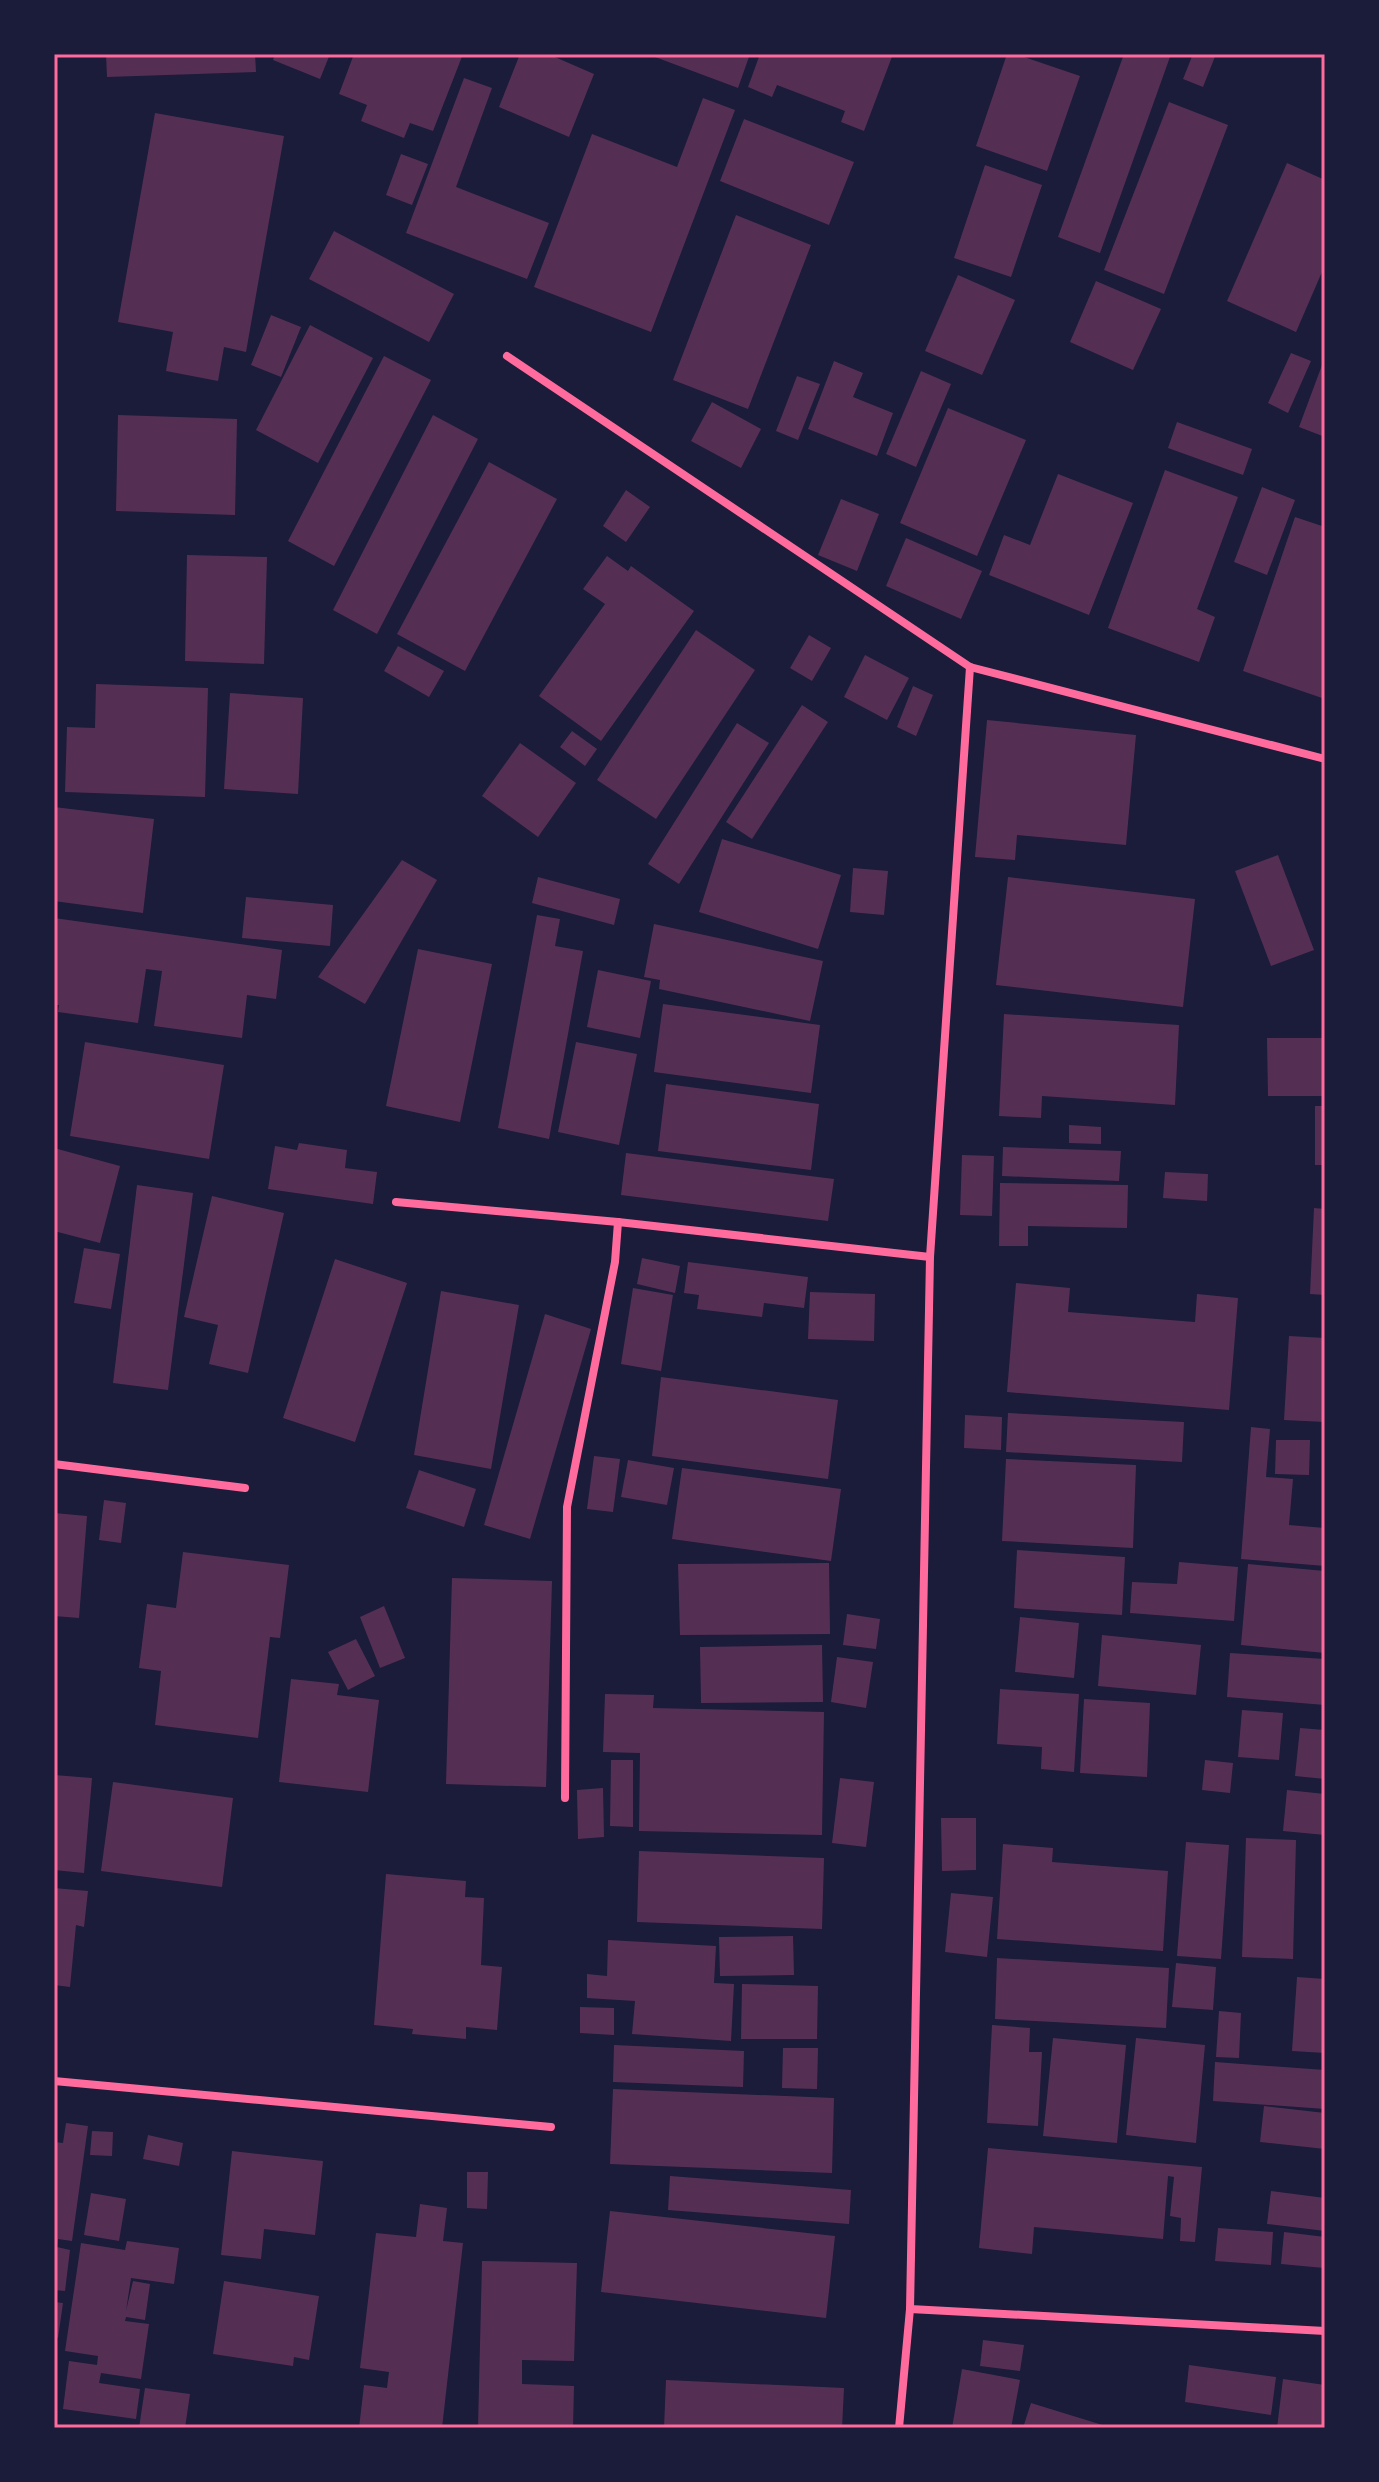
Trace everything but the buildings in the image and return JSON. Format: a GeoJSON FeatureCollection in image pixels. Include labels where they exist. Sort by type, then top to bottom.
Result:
{"type":"FeatureCollection","features":[{"type":"Feature","properties":{"kind":"street"},"geometry":{"type":"LineString","coordinates":[[507,356],[970,667],[1325,759]]}},
{"type":"Feature","properties":{"kind":"street"},"geometry":{"type":"LineString","coordinates":[[899,2428],[910,2309],[930,1257],[970,667]]}},
{"type":"Feature","properties":{"kind":"street"},"geometry":{"type":"LineString","coordinates":[[396,1202],[618,1222],[930,1257]]}},
{"type":"Feature","properties":{"kind":"street"},"geometry":{"type":"LineString","coordinates":[[565,1798],[567,1507],[615,1262],[618,1222]]}},
{"type":"Feature","properties":{"kind":"street"},"geometry":{"type":"LineString","coordinates":[[54,1464],[245,1488]]}},
{"type":"Feature","properties":{"kind":"street"},"geometry":{"type":"LineString","coordinates":[[54,2081],[551,2127]]}},
{"type":"Feature","properties":{"kind":"street"},"geometry":{"type":"LineString","coordinates":[[910,2309],[1325,2331]]}}]}
